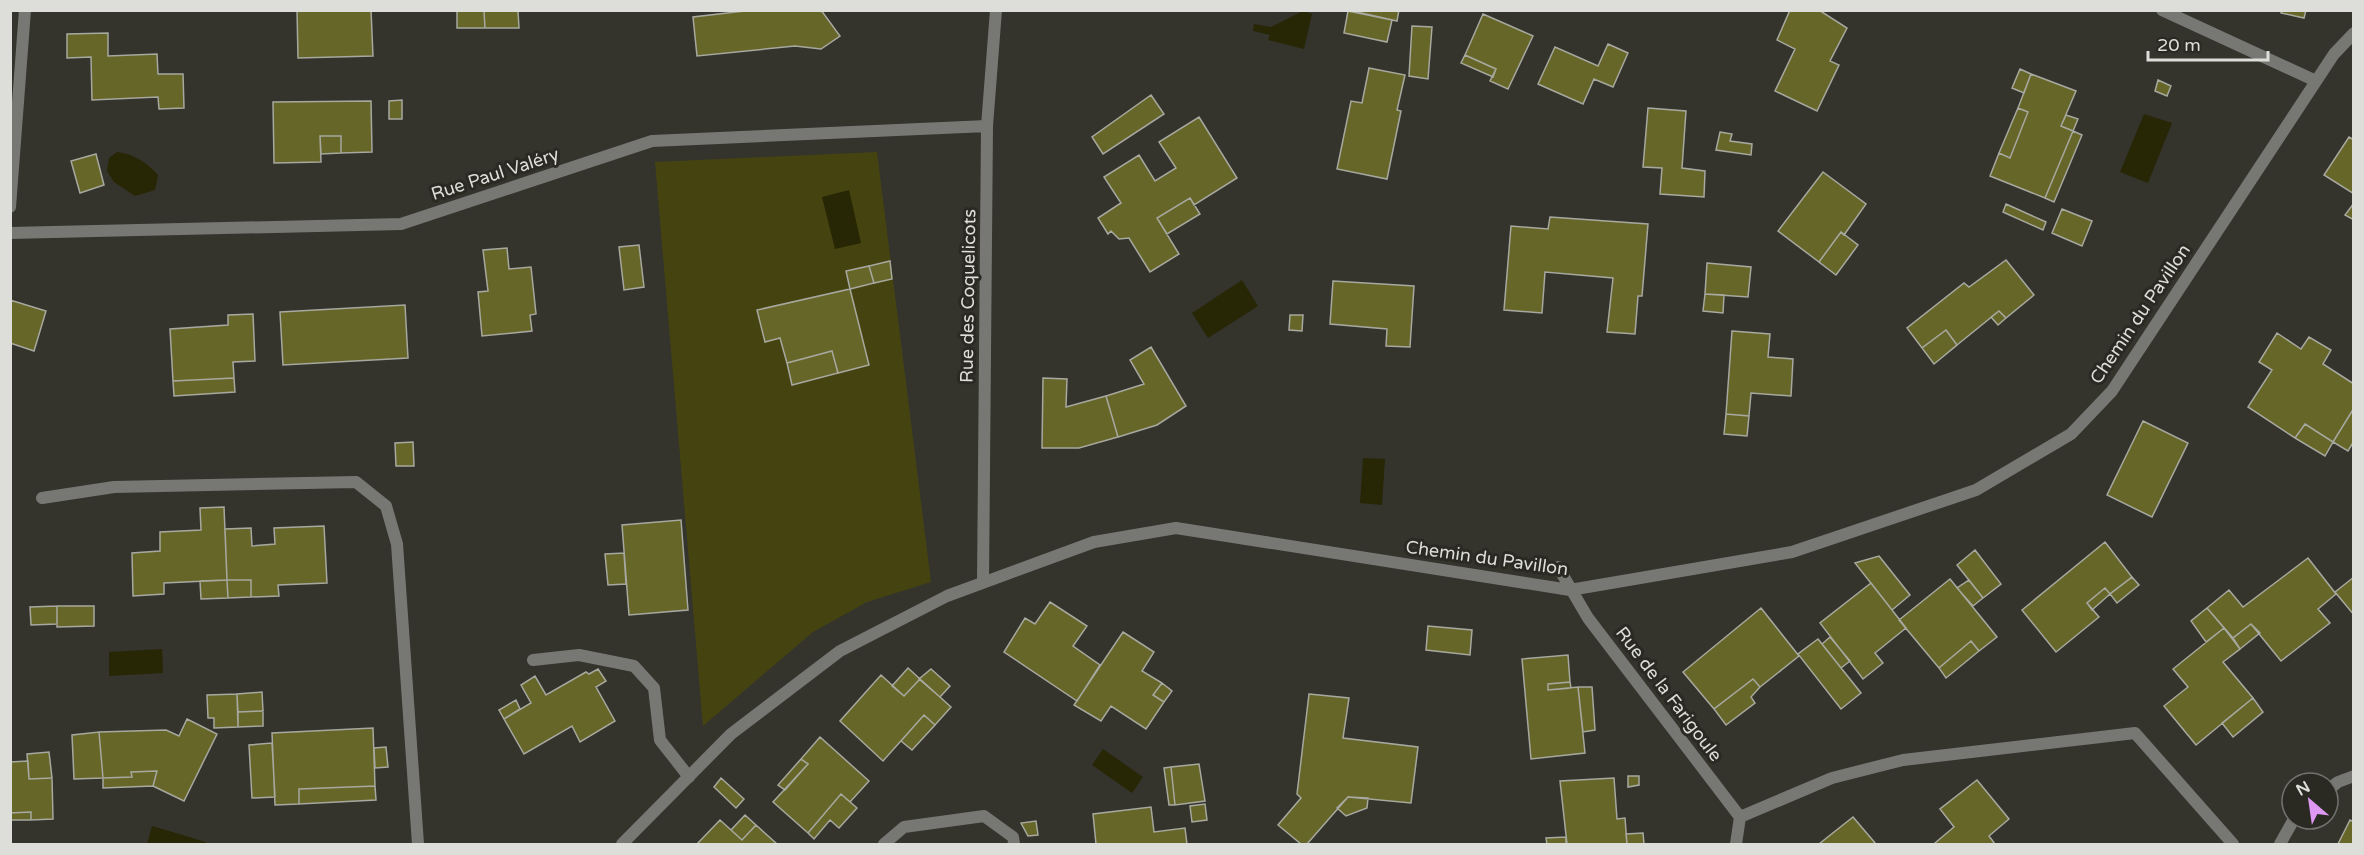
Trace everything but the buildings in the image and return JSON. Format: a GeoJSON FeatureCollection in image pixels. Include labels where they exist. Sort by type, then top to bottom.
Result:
{"type":"FeatureCollection","features":[{"type":"Feature","properties":{"kind":"street"},"geometry":{"type":"LineString","coordinates":[[10,207],[25,10]]}},
{"type":"Feature","properties":{"kind":"street","name":"Rue des Coquelicots"},"geometry":{"type":"LineString","coordinates":[[982,583],[987,126],[996,10]]}},
{"type":"Feature","properties":{"kind":"street"},"geometry":{"type":"LineString","coordinates":[[2162,10],[2316,81]]}},
{"type":"Feature","properties":{"kind":"street","name":"Chemin du Pavillon"},"geometry":{"type":"LineString","coordinates":[[622,844],[731,734],[840,651],[947,596],[1094,542],[1176,528],[1570,590],[1792,552],[1976,490],[2071,434],[2112,391],[2334,54],[2354,33]]}},
{"type":"Feature","properties":{"kind":"street","name":"Rue Paul Valéry"},"geometry":{"type":"LineString","coordinates":[[10,233],[401,224],[652,141],[987,126]]}},
{"type":"Feature","properties":{"kind":"street"},"geometry":{"type":"LineString","coordinates":[[42,498],[114,487],[356,482],[386,506],[397,544],[418,844]]}},
{"type":"Feature","properties":{"kind":"street","name":"Rue de la Farigoule"},"geometry":{"type":"LineString","coordinates":[[1558,567],[1588,618],[1740,817]]}},
{"type":"Feature","properties":{"kind":"street"},"geometry":{"type":"LineString","coordinates":[[533,660],[579,655],[634,666],[654,688],[660,740],[689,777]]}},
{"type":"Feature","properties":{"kind":"street"},"geometry":{"type":"LineString","coordinates":[[1736,844],[1740,817],[1832,777],[1903,760],[2135,734],[2233,844]]}},
{"type":"Feature","properties":{"kind":"street"},"geometry":{"type":"LineString","coordinates":[[884,844],[904,827],[984,816],[1013,837],[1014,844]]}},
{"type":"Feature","properties":{"kind":"shaded area"},"geometry":{"type":"Polygon","coordinates":[[[1303,11],[1312,14],[1304,49],[1268,40],[1270,35],[1253,31],[1254,24],[1271,27],[1303,11]]]}},
{"type":"Feature","properties":{"kind":"shaded area"},"geometry":{"type":"Polygon","coordinates":[[[2144,114],[2172,123],[2148,183],[2120,172],[2144,114]]]}},
{"type":"Feature","properties":{"kind":"shaded area"},"geometry":{"type":"Polygon","coordinates":[[[117,152],[134,157],[158,175],[155,190],[135,196],[114,182],[107,171],[109,158],[117,152]]]}},
{"type":"Feature","properties":{"kind":"shaded area"},"geometry":{"type":"Polygon","coordinates":[[[877,152],[931,582],[867,602],[813,632],[703,726],[655,162],[877,152]]]}},
{"type":"Feature","properties":{"kind":"shaded area"},"geometry":{"type":"Polygon","coordinates":[[[849,190],[861,243],[835,249],[822,197],[849,190]]]}},
{"type":"Feature","properties":{"kind":"shaded area"},"geometry":{"type":"Polygon","coordinates":[[[1242,280],[1258,306],[1208,338],[1192,313],[1242,280]]]}},
{"type":"Feature","properties":{"kind":"shaded area"},"geometry":{"type":"Polygon","coordinates":[[[1363,458],[1385,459],[1382,505],[1360,503],[1363,458]]]}},
{"type":"Feature","properties":{"kind":"shaded area"},"geometry":{"type":"Polygon","coordinates":[[[162,649],[163,673],[109,676],[109,652],[162,649]]]}},
{"type":"Feature","properties":{"kind":"shaded area"},"geometry":{"type":"Polygon","coordinates":[[[1103,749],[1143,777],[1132,793],[1092,765],[1103,749]]]}},
{"type":"Feature","properties":{"kind":"shaded area"},"geometry":{"type":"Polygon","coordinates":[[[152,826],[206,842],[205,844],[147,844],[152,826]]]}}]}
